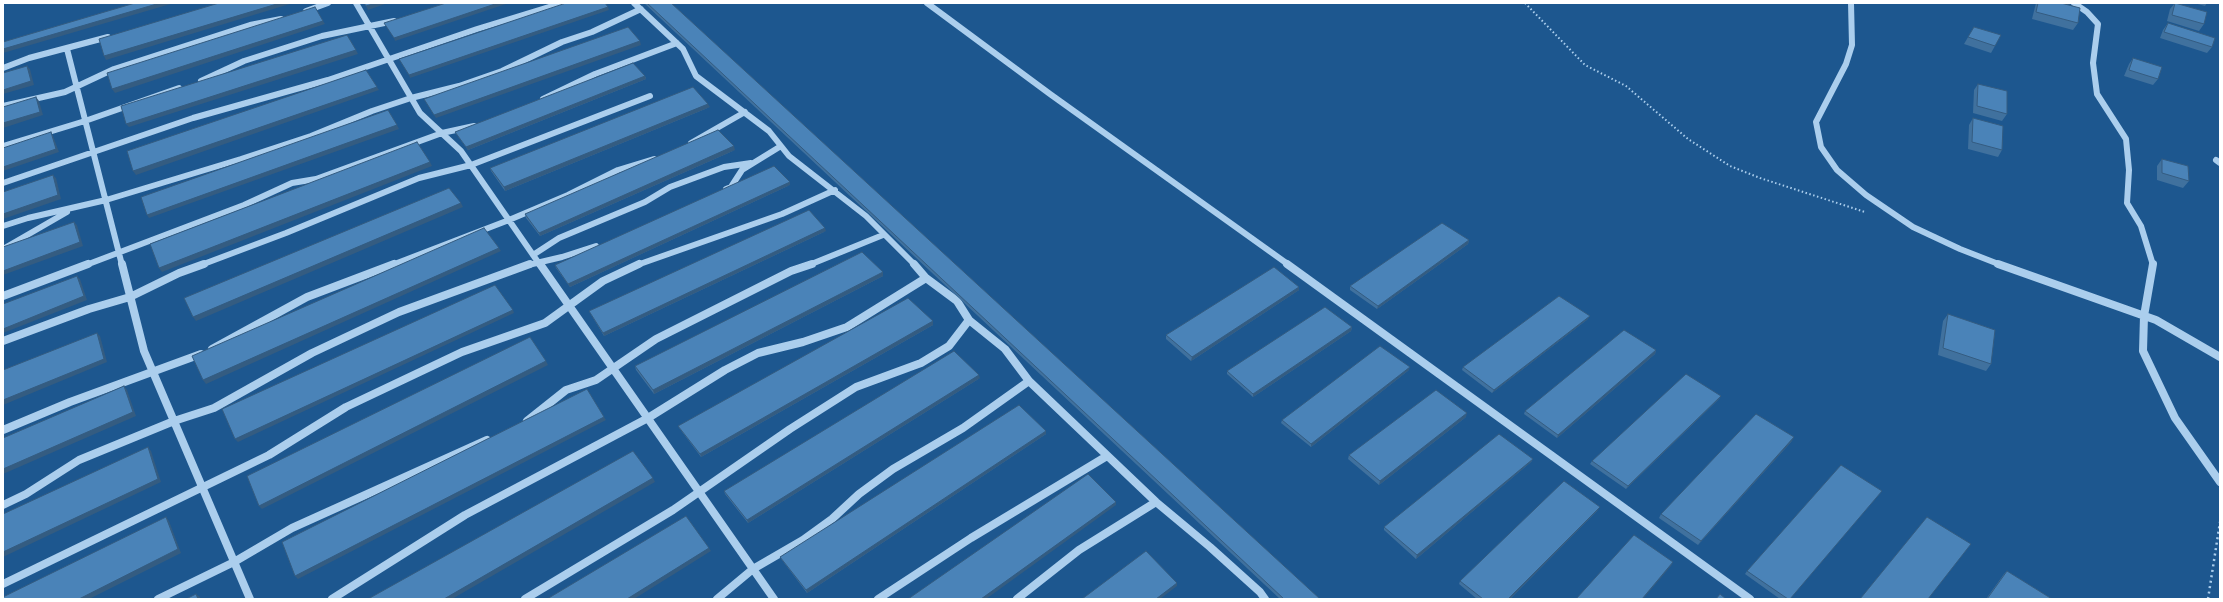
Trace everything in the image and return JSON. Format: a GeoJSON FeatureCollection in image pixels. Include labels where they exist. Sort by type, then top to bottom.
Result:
{"type":"FeatureCollection","features":[{"type":"Feature","properties":{"kind":"lane"},"geometry":{"type":"LineString","coordinates":[[297,14],[328,3]]}},
{"type":"Feature","properties":{"kind":"lane"},"geometry":{"type":"LineString","coordinates":[[356,3],[420,113],[461,151],[774,599]]}},
{"type":"Feature","properties":{"kind":"lane"},"geometry":{"type":"LineString","coordinates":[[3,183],[193,118],[328,80],[388,58],[535,10],[562,3]]}},
{"type":"Feature","properties":{"kind":"lane"},"geometry":{"type":"LineString","coordinates":[[634,3],[683,49],[696,76],[746,112],[769,131],[789,156],[835,190],[866,216],[883,235],[905,252],[926,278],[956,301],[969,320],[1005,349],[1029,381],[1107,456],[1156,502],[1210,547],[1260,592],[1265,599]]}},
{"type":"Feature","properties":{"kind":"lane"},"geometry":{"type":"LineString","coordinates":[[927,3],[1050,94],[1750,599]]}},
{"type":"Feature","properties":{"kind":"lane"},"geometry":{"type":"LineString","coordinates":[[1851,3],[1852,45],[1846,64],[1816,122],[1821,147],[1837,170],[1866,195],[1913,227],[1960,249],[2156,320],[2220,357]]}},
{"type":"Feature","properties":{"kind":"lane"},"geometry":{"type":"LineString","coordinates":[[2074,3],[2087,12],[2098,24],[2093,63],[2097,94],[2126,139],[2129,170],[2127,203],[2141,226],[2153,264],[2144,316],[2143,351],[2175,418],[2220,482]]}},
{"type":"Feature","properties":{"kind":"lane"},"geometry":{"type":"LineString","coordinates":[[3,226],[106,200],[311,136],[372,111],[411,98],[459,86],[502,71],[562,42],[592,32],[641,9]]}},
{"type":"Feature","properties":{"kind":"lane"},"geometry":{"type":"LineString","coordinates":[[3,106],[65,92],[120,67],[250,26],[290,16]]}},
{"type":"Feature","properties":{"kind":"lane"},"geometry":{"type":"LineString","coordinates":[[194,84],[208,79],[244,61],[322,36],[403,19]]}},
{"type":"Feature","properties":{"kind":"lane"},"geometry":{"type":"LineString","coordinates":[[3,68],[29,58],[112,36]]}},
{"type":"Feature","properties":{"kind":"lane"},"geometry":{"type":"LineString","coordinates":[[533,104],[595,74],[677,43]]}},
{"type":"Feature","properties":{"kind":"lane"},"geometry":{"type":"LineString","coordinates":[[67,49],[144,351],[250,599]]}},
{"type":"Feature","properties":{"kind":"lane"},"geometry":{"type":"LineString","coordinates":[[3,146],[86,121],[188,86]]}},
{"type":"Feature","properties":{"kind":"lane"},"geometry":{"type":"LineString","coordinates":[[3,341],[89,309],[130,297],[179,273],[286,233],[419,178],[471,165],[650,96]]}},
{"type":"Feature","properties":{"kind":"lane"},"geometry":{"type":"LineString","coordinates":[[684,146],[746,112]]}},
{"type":"Feature","properties":{"kind":"lane"},"geometry":{"type":"LineString","coordinates":[[3,296],[244,205],[292,183],[316,179],[442,133],[481,124]]}},
{"type":"Feature","properties":{"kind":"lane"},"geometry":{"type":"LineString","coordinates":[[717,193],[731,187],[742,170],[782,146]]}},
{"type":"Feature","properties":{"kind":"lane"},"geometry":{"type":"LineString","coordinates":[[3,430],[70,402],[204,353],[307,297],[509,220],[568,195],[618,170],[664,155]]}},
{"type":"Feature","properties":{"kind":"lane"},"geometry":{"type":"LineString","coordinates":[[536,258],[559,238],[645,202],[670,187],[724,167],[756,162]]}},
{"type":"Feature","properties":{"kind":"lane"},"geometry":{"type":"LineString","coordinates":[[3,584],[269,455],[346,407],[462,352],[545,323],[604,281],[647,260],[782,214],[835,190]]}},
{"type":"Feature","properties":{"kind":"lane"},"geometry":{"type":"LineString","coordinates":[[3,249],[24,238],[72,208]]}},
{"type":"Feature","properties":{"kind":"lane"},"geometry":{"type":"LineString","coordinates":[[522,425],[566,390],[596,380],[656,339],[791,271],[832,257],[883,235]]}},
{"type":"Feature","properties":{"kind":"lane"},"geometry":{"type":"LineString","coordinates":[[3,505],[26,494],[79,460],[174,421],[214,408],[312,353],[399,312],[536,258],[562,257],[606,243]]}},
{"type":"Feature","properties":{"kind":"lane"},"geometry":{"type":"LineString","coordinates":[[332,599],[465,515],[648,418],[724,370],[758,353],[803,342],[847,327],[926,278]]}},
{"type":"Feature","properties":{"kind":"lane"},"geometry":{"type":"LineString","coordinates":[[525,599],[673,510],[699,491],[856,387],[921,363],[949,346],[969,320]]}},
{"type":"Feature","properties":{"kind":"lane"},"geometry":{"type":"LineString","coordinates":[[717,599],[723,596],[753,569],[803,540],[832,519],[859,494],[893,469],[963,428],[1029,381]]}},
{"type":"Feature","properties":{"kind":"lane"},"geometry":{"type":"LineString","coordinates":[[158,599],[234,562],[292,528],[494,437]]}},
{"type":"Feature","properties":{"kind":"lane"},"geometry":{"type":"LineString","coordinates":[[878,599],[971,538],[1107,456]]}},
{"type":"Feature","properties":{"kind":"lane"},"geometry":{"type":"LineString","coordinates":[[1017,599],[1078,550],[1156,502]]}},
{"type":"Feature","properties":{"kind":"path"},"geometry":{"type":"LineString","coordinates":[[1525,3],[1561,38],[1576,57],[1585,65],[1626,86],[1688,139],[1730,166],[1760,178],[1869,213]]}},
{"type":"Feature","properties":{"kind":"path"},"geometry":{"type":"LineString","coordinates":[[2208,599],[2220,522]]}},
{"type":"Feature","properties":{"kind":"building"},"geometry":{"type":"Polygon","coordinates":[[[135,3],[160,3],[3,49],[3,42],[135,3]]]}},
{"type":"Feature","properties":{"kind":"building"},"geometry":{"type":"Polygon","coordinates":[[[219,3],[280,3],[104,56],[99,39],[219,3]]]}},
{"type":"Feature","properties":{"kind":"building"},"geometry":{"type":"Polygon","coordinates":[[[364,3],[376,3],[366,6],[364,3]]]}},
{"type":"Feature","properties":{"kind":"building"},"geometry":{"type":"Polygon","coordinates":[[[446,3],[498,3],[394,38],[384,23],[446,3]]]}},
{"type":"Feature","properties":{"kind":"building"},"geometry":{"type":"Polygon","coordinates":[[[566,3],[605,3],[608,7],[409,75],[399,59],[566,3]]]}},
{"type":"Feature","properties":{"kind":"building"},"geometry":{"type":"Polygon","coordinates":[[[647,3],[671,3],[1320,599],[1284,599],[647,3]]]}},
{"type":"Feature","properties":{"kind":"building"},"geometry":{"type":"Polygon","coordinates":[[[2038,3],[2061,3],[2080,8],[2078,23],[2036,12],[2038,3]]]}},
{"type":"Feature","properties":{"kind":"building"},"geometry":{"type":"Polygon","coordinates":[[[2175,3],[2207,12],[2204,24],[2172,15],[2175,3]]]}},
{"type":"Feature","properties":{"kind":"building"},"geometry":{"type":"Polygon","coordinates":[[[315,7],[323,21],[112,89],[107,73],[315,7]]]}},
{"type":"Feature","properties":{"kind":"building"},"geometry":{"type":"Polygon","coordinates":[[[2168,23],[2215,38],[2212,47],[2164,32],[2168,23]]]}},
{"type":"Feature","properties":{"kind":"building"},"geometry":{"type":"Polygon","coordinates":[[[628,27],[640,41],[434,115],[424,99],[628,27]]]}},
{"type":"Feature","properties":{"kind":"building"},"geometry":{"type":"Polygon","coordinates":[[[1974,27],[2001,35],[1995,46],[1968,37],[1974,27]]]}},
{"type":"Feature","properties":{"kind":"building"},"geometry":{"type":"Polygon","coordinates":[[[347,35],[356,50],[126,124],[121,106],[347,35]]]}},
{"type":"Feature","properties":{"kind":"building"},"geometry":{"type":"Polygon","coordinates":[[[2133,58],[2162,67],[2158,79],[2129,70],[2133,58]]]}},
{"type":"Feature","properties":{"kind":"building"},"geometry":{"type":"Polygon","coordinates":[[[633,63],[645,76],[466,147],[455,132],[633,63]]]}},
{"type":"Feature","properties":{"kind":"building"},"geometry":{"type":"Polygon","coordinates":[[[27,66],[31,81],[3,90],[3,73],[27,66]]]}},
{"type":"Feature","properties":{"kind":"building"},"geometry":{"type":"Polygon","coordinates":[[[366,70],[377,87],[133,171],[127,151],[366,70]]]}},
{"type":"Feature","properties":{"kind":"building"},"geometry":{"type":"Polygon","coordinates":[[[1978,84],[2007,91],[2007,114],[1977,106],[1978,84]]]}},
{"type":"Feature","properties":{"kind":"building"},"geometry":{"type":"Polygon","coordinates":[[[693,87],[708,104],[504,187],[490,168],[693,87]]]}},
{"type":"Feature","properties":{"kind":"building"},"geometry":{"type":"Polygon","coordinates":[[[36,97],[40,112],[3,123],[3,107],[36,97]]]}},
{"type":"Feature","properties":{"kind":"building"},"geometry":{"type":"Polygon","coordinates":[[[388,110],[397,125],[147,215],[141,197],[388,110]]]}},
{"type":"Feature","properties":{"kind":"building"},"geometry":{"type":"Polygon","coordinates":[[[1973,118],[2003,126],[2002,150],[1972,142],[1973,118]]]}},
{"type":"Feature","properties":{"kind":"building"},"geometry":{"type":"Polygon","coordinates":[[[718,130],[734,146],[539,233],[525,214],[718,130]]]}},
{"type":"Feature","properties":{"kind":"building"},"geometry":{"type":"Polygon","coordinates":[[[51,132],[56,149],[3,167],[3,148],[51,132]]]}},
{"type":"Feature","properties":{"kind":"building"},"geometry":{"type":"Polygon","coordinates":[[[417,142],[430,162],[159,268],[150,244],[417,142]]]}},
{"type":"Feature","properties":{"kind":"building"},"geometry":{"type":"Polygon","coordinates":[[[2162,159],[2188,166],[2189,181],[2162,173],[2162,159]]]}},
{"type":"Feature","properties":{"kind":"building"},"geometry":{"type":"Polygon","coordinates":[[[774,166],[790,182],[568,284],[555,265],[774,166]]]}},
{"type":"Feature","properties":{"kind":"building"},"geometry":{"type":"Polygon","coordinates":[[[53,175],[58,195],[3,214],[3,192],[53,175]]]}},
{"type":"Feature","properties":{"kind":"building"},"geometry":{"type":"Polygon","coordinates":[[[449,188],[461,203],[193,317],[184,298],[449,188]]]}},
{"type":"Feature","properties":{"kind":"building"},"geometry":{"type":"Polygon","coordinates":[[[809,210],[825,228],[603,333],[589,311],[809,210]]]}},
{"type":"Feature","properties":{"kind":"building"},"geometry":{"type":"Polygon","coordinates":[[[74,222],[80,242],[3,271],[3,247],[74,222]]]}},
{"type":"Feature","properties":{"kind":"building"},"geometry":{"type":"Polygon","coordinates":[[[1442,223],[1469,240],[1378,306],[1350,286],[1442,223]]]}},
{"type":"Feature","properties":{"kind":"building"},"geometry":{"type":"Polygon","coordinates":[[[484,228],[499,248],[203,380],[192,356],[484,228]]]}},
{"type":"Feature","properties":{"kind":"building"},"geometry":{"type":"Polygon","coordinates":[[[862,252],[883,272],[653,390],[635,366],[862,252]]]}},
{"type":"Feature","properties":{"kind":"building"},"geometry":{"type":"Polygon","coordinates":[[[1274,267],[1299,287],[1192,357],[1166,335],[1274,267]]]}},
{"type":"Feature","properties":{"kind":"building"},"geometry":{"type":"Polygon","coordinates":[[[77,276],[84,296],[3,329],[3,304],[77,276]]]}},
{"type":"Feature","properties":{"kind":"building"},"geometry":{"type":"Polygon","coordinates":[[[495,285],[513,310],[235,439],[222,409],[495,285]]]}},
{"type":"Feature","properties":{"kind":"building"},"geometry":{"type":"Polygon","coordinates":[[[1559,296],[1590,316],[1494,390],[1463,367],[1559,296]]]}},
{"type":"Feature","properties":{"kind":"building"},"geometry":{"type":"Polygon","coordinates":[[[908,298],[933,321],[700,454],[678,426],[908,298]]]}},
{"type":"Feature","properties":{"kind":"building"},"geometry":{"type":"Polygon","coordinates":[[[1325,307],[1352,327],[1253,394],[1227,371],[1325,307]]]}},
{"type":"Feature","properties":{"kind":"building"},"geometry":{"type":"Polygon","coordinates":[[[1948,314],[1995,330],[1991,364],[1943,348],[1948,314]]]}},
{"type":"Feature","properties":{"kind":"building"},"geometry":{"type":"Polygon","coordinates":[[[1624,330],[1656,350],[1558,435],[1525,411],[1624,330]]]}},
{"type":"Feature","properties":{"kind":"building"},"geometry":{"type":"Polygon","coordinates":[[[97,333],[104,359],[3,400],[3,370],[97,333]]]}},
{"type":"Feature","properties":{"kind":"building"},"geometry":{"type":"Polygon","coordinates":[[[530,337],[546,361],[259,506],[247,476],[530,337]]]}},
{"type":"Feature","properties":{"kind":"building"},"geometry":{"type":"Polygon","coordinates":[[[1380,346],[1410,367],[1311,444],[1282,420],[1380,346]]]}},
{"type":"Feature","properties":{"kind":"building"},"geometry":{"type":"Polygon","coordinates":[[[954,351],[979,375],[747,520],[724,491],[954,351]]]}},
{"type":"Feature","properties":{"kind":"building"},"geometry":{"type":"Polygon","coordinates":[[[1686,374],[1721,396],[1628,486],[1592,461],[1686,374]]]}},
{"type":"Feature","properties":{"kind":"building"},"geometry":{"type":"Polygon","coordinates":[[[124,386],[133,412],[3,469],[3,438],[124,386]]]}},
{"type":"Feature","properties":{"kind":"building"},"geometry":{"type":"Polygon","coordinates":[[[587,389],[604,417],[295,576],[282,542],[587,389]]]}},
{"type":"Feature","properties":{"kind":"building"},"geometry":{"type":"Polygon","coordinates":[[[1436,390],[1467,413],[1380,481],[1349,455],[1436,390]]]}},
{"type":"Feature","properties":{"kind":"building"},"geometry":{"type":"Polygon","coordinates":[[[1019,405],[1046,431],[806,590],[780,557],[1019,405]]]}},
{"type":"Feature","properties":{"kind":"building"},"geometry":{"type":"Polygon","coordinates":[[[1756,414],[1794,437],[1701,541],[1661,514],[1756,414]]]}},
{"type":"Feature","properties":{"kind":"building"},"geometry":{"type":"Polygon","coordinates":[[[1499,434],[1533,459],[1417,555],[1384,527],[1499,434]]]}},
{"type":"Feature","properties":{"kind":"building"},"geometry":{"type":"Polygon","coordinates":[[[148,447],[158,479],[3,552],[3,514],[148,447]]]}},
{"type":"Feature","properties":{"kind":"building"},"geometry":{"type":"Polygon","coordinates":[[[633,451],[653,478],[444,599],[368,599],[633,451]]]}},
{"type":"Feature","properties":{"kind":"building"},"geometry":{"type":"Polygon","coordinates":[[[1841,465],[1882,491],[1790,599],[1788,599],[1747,571],[1841,465]]]}},
{"type":"Feature","properties":{"kind":"building"},"geometry":{"type":"Polygon","coordinates":[[[1088,474],[1116,502],[981,599],[908,599],[1088,474]]]}},
{"type":"Feature","properties":{"kind":"building"},"geometry":{"type":"Polygon","coordinates":[[[1564,481],[1600,507],[1508,599],[1483,599],[1460,581],[1564,481]]]}},
{"type":"Feature","properties":{"kind":"building"},"geometry":{"type":"Polygon","coordinates":[[[686,516],[709,548],[627,599],[547,599],[686,516]]]}},
{"type":"Feature","properties":{"kind":"building"},"geometry":{"type":"Polygon","coordinates":[[[166,517],[178,549],[79,599],[3,599],[3,597],[166,517]]]}},
{"type":"Feature","properties":{"kind":"building"},"geometry":{"type":"Polygon","coordinates":[[[1927,517],[1971,544],[1928,599],[1860,599],[1927,517]]]}},
{"type":"Feature","properties":{"kind":"building"},"geometry":{"type":"Polygon","coordinates":[[[1634,535],[1673,562],[1642,599],[1576,599],[1634,535]]]}},
{"type":"Feature","properties":{"kind":"building"},"geometry":{"type":"Polygon","coordinates":[[[1146,551],[1177,583],[1156,599],[1082,599],[1146,551]]]}},
{"type":"Feature","properties":{"kind":"building"},"geometry":{"type":"Polygon","coordinates":[[[2007,571],[2052,599],[1987,599],[2007,571]]]}},
{"type":"Feature","properties":{"kind":"building"},"geometry":{"type":"Polygon","coordinates":[[[196,594],[198,599],[186,599],[196,594]]]}},
{"type":"Feature","properties":{"kind":"building"},"geometry":{"type":"Polygon","coordinates":[[[1720,594],[1726,599],[1716,599],[1720,594]]]}}]}
